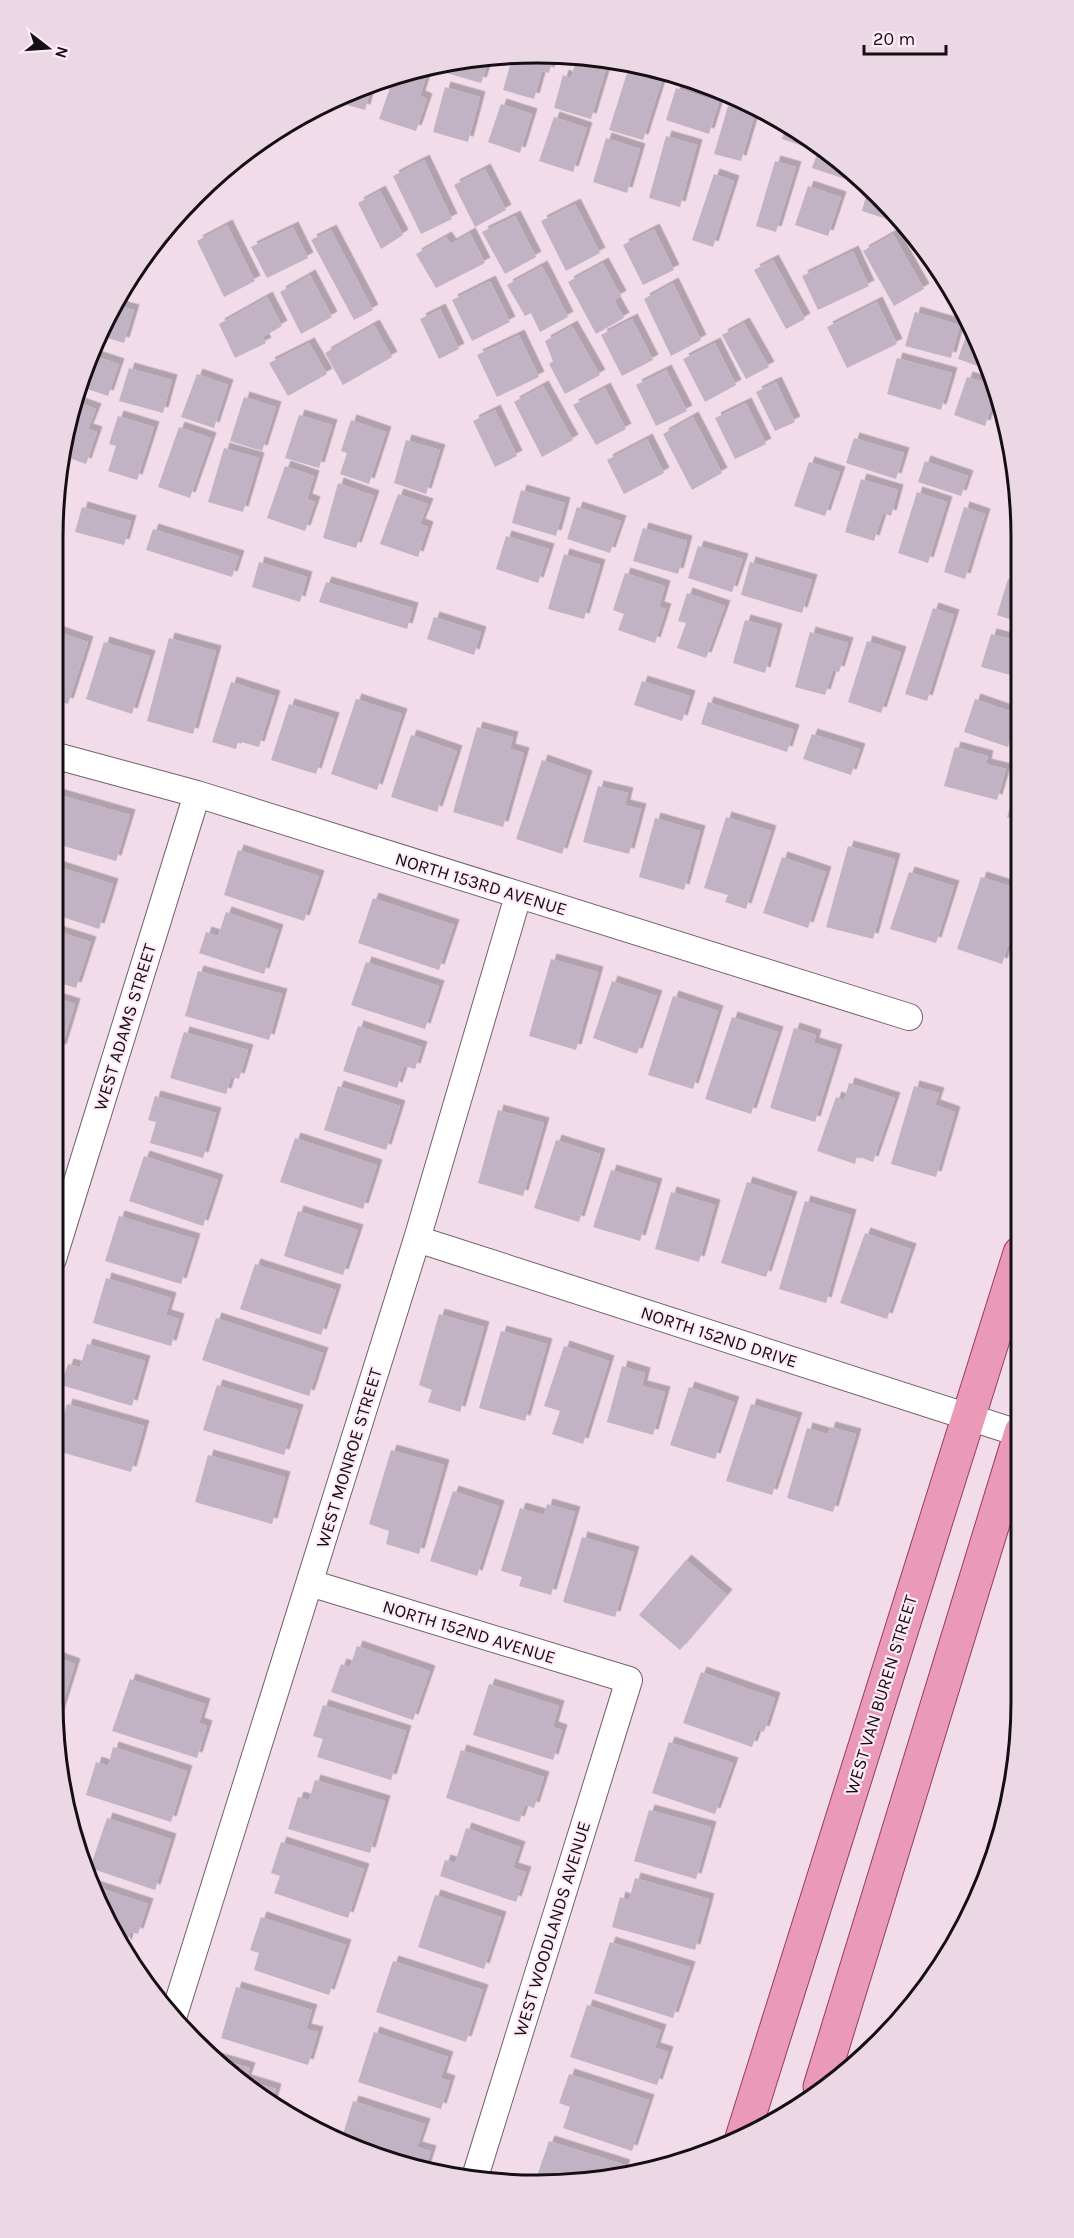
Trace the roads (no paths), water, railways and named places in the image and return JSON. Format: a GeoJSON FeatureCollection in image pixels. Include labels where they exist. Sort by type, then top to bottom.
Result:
{"type":"FeatureCollection","features":[{"type":"Feature","properties":{"kind":"main road","name":"WEST VAN BUREN STREET"},"geometry":{"type":"LineString","coordinates":[[746,2127],[1011,1282]]}},
{"type":"Feature","properties":{"kind":"main road"},"geometry":{"type":"LineString","coordinates":[[822,2080],[1011,1462]]}},
{"type":"Feature","properties":{"kind":"street","name":"NORTH 153RD AVENUE"},"geometry":{"type":"LineString","coordinates":[[63,758],[196,794],[909,1017]]}},
{"type":"Feature","properties":{"kind":"street","name":"WEST ADAMS STREET"},"geometry":{"type":"LineString","coordinates":[[63,1223],[196,794]]}},
{"type":"Feature","properties":{"kind":"street","name":"WEST MONROE STREET"},"geometry":{"type":"LineString","coordinates":[[176,2008],[417,1239],[518,896]]}},
{"type":"Feature","properties":{"kind":"street","name":"NORTH 152ND DRIVE"},"geometry":{"type":"LineString","coordinates":[[417,1239],[1011,1430]]}},
{"type":"Feature","properties":{"kind":"street","name":"NORTH 152ND AVENUE"},"geometry":{"type":"LineString","coordinates":[[310,1583],[629,1680]]}},
{"type":"Feature","properties":{"kind":"street","name":"WEST WOODLANDS AVENUE"},"geometry":{"type":"LineString","coordinates":[[478,2171],[629,1680]]}}]}
